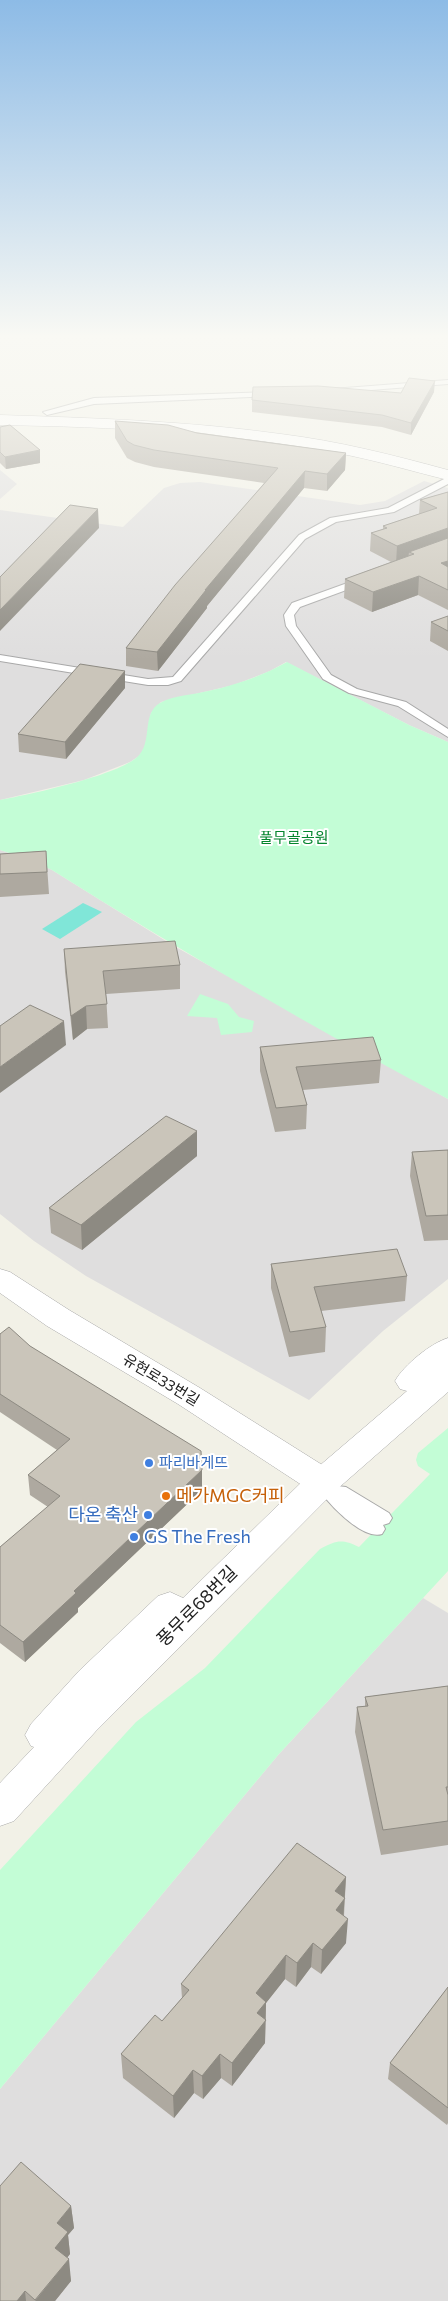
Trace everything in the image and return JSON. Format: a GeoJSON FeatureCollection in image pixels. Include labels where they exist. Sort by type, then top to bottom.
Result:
{"type":"FeatureCollection","features":[{"type":"Feature","properties":{"kind":"street"},"geometry":{"type":"LineString","coordinates":[[324,445],[362,452],[448,475]]}},
{"type":"Feature","properties":{"kind":"street"},"geometry":{"type":"LineString","coordinates":[[385,445],[448,462]]}},
{"type":"Feature","properties":{"kind":"street","name":"유현로33번길"},"geometry":{"type":"LineString","coordinates":[[0,1279],[58,1318],[189,1396],[315,1476]]}},
{"type":"Feature","properties":{"kind":"street","name":"풍무로68번길"},"geometry":{"type":"LineString","coordinates":[[0,1783],[92,1682],[315,1476],[448,1349]]}},
{"type":"Feature","properties":{"kind":"street","name":"풍무로68번길"},"geometry":{"type":"LineString","coordinates":[[0,1809],[315,1476],[448,1374]]}},
{"type":"Feature","properties":{"kind":"lane"},"geometry":{"type":"LineString","coordinates":[[0,658],[148,682],[168,682],[177,679],[288,551],[307,534],[333,520],[391,510],[448,480]]}},
{"type":"Feature","properties":{"kind":"lane"},"geometry":{"type":"LineString","coordinates":[[375,576],[302,602],[292,609],[289,614],[291,626],[327,677],[353,691],[402,704],[448,734]]}},
{"type":"Feature","properties":{"kind":"lane"},"geometry":{"type":"LineString","coordinates":[[315,1476],[353,1515],[379,1524]]}},
{"type":"Feature","properties":{"kind":"shaded area"},"geometry":{"type":"Polygon","coordinates":[[[0,470],[17,484],[0,499],[0,470]]]}},
{"type":"Feature","properties":{"kind":"shaded area"},"geometry":{"type":"Polygon","coordinates":[[[424,481],[448,488],[448,742],[409,725],[286,662],[270,671],[234,685],[161,702],[151,713],[144,749],[139,756],[130,762],[84,780],[0,800],[0,510],[123,527],[164,488],[180,483],[200,482],[360,505],[385,501],[424,481]]]}},
{"type":"Feature","properties":{"kind":"shaded area"},"geometry":{"type":"Polygon","coordinates":[[[0,850],[31,860],[52,870],[174,946],[448,1099],[448,1279],[383,1331],[309,1400],[86,1276],[34,1241],[0,1214],[0,850]]]}},
{"type":"Feature","properties":{"kind":"shaded area"},"geometry":{"type":"Polygon","coordinates":[[[83,903],[102,912],[60,939],[42,929],[83,903]]]}},
{"type":"Feature","properties":{"kind":"shaded area"},"geometry":{"type":"Polygon","coordinates":[[[423,1598],[448,1613],[448,2301],[0,2301],[0,2089],[279,1754],[423,1598]]]}},
{"type":"Feature","properties":{"kind":"green space","name":"풀무골공원"},"geometry":{"type":"Polygon","coordinates":[[[287,662],[409,725],[448,742],[448,1099],[347,1045],[248,988],[52,870],[31,860],[0,850],[0,800],[75,783],[131,762],[144,748],[151,713],[154,707],[160,703],[165,700],[239,683],[268,672],[287,662]]]}},
{"type":"Feature","properties":{"kind":"green space"},"geometry":{"type":"Polygon","coordinates":[[[200,994],[228,1004],[239,1017],[254,1021],[252,1032],[221,1035],[217,1018],[187,1016],[200,994]]]}},
{"type":"Feature","properties":{"kind":"green space"},"geometry":{"type":"Polygon","coordinates":[[[448,1428],[448,1571],[279,1754],[0,2089],[0,1870],[136,1722],[205,1668],[320,1549],[340,1542],[359,1547],[430,1474],[418,1466],[416,1460],[418,1453],[448,1428]]]}},
{"type":"Feature","properties":{"kind":"building"},"geometry":{"type":"Polygon","coordinates":[[[0,445],[34,445],[40,450],[5,457],[0,452],[0,445]]]}},
{"type":"Feature","properties":{"kind":"building"},"geometry":{"type":"Polygon","coordinates":[[[136,445],[289,445],[346,453],[327,474],[305,471],[205,590],[157,652],[126,648],[175,585],[278,468],[154,450],[136,445]]]}},
{"type":"Feature","properties":{"kind":"building"},"geometry":{"type":"Polygon","coordinates":[[[448,492],[448,528],[397,546],[371,533],[387,528],[383,526],[437,508],[420,500],[448,492]]]}},
{"type":"Feature","properties":{"kind":"building"},"geometry":{"type":"Polygon","coordinates":[[[70,505],[98,509],[0,610],[0,577],[70,505]]]}},
{"type":"Feature","properties":{"kind":"building"},"geometry":{"type":"Polygon","coordinates":[[[448,538],[448,561],[441,563],[448,567],[448,590],[419,576],[373,592],[345,579],[414,554],[409,552],[448,538]]]}},
{"type":"Feature","properties":{"kind":"building"},"geometry":{"type":"Polygon","coordinates":[[[448,616],[448,631],[431,622],[448,616]]]}},
{"type":"Feature","properties":{"kind":"building"},"geometry":{"type":"Polygon","coordinates":[[[80,664],[125,671],[65,742],[18,734],[80,664]]]}},
{"type":"Feature","properties":{"kind":"building"},"geometry":{"type":"Polygon","coordinates":[[[46,851],[47,872],[0,874],[0,854],[46,851]]]}},
{"type":"Feature","properties":{"kind":"building"},"geometry":{"type":"Polygon","coordinates":[[[175,941],[180,965],[103,971],[107,1004],[86,1006],[71,1016],[64,949],[175,941]]]}},
{"type":"Feature","properties":{"kind":"building"},"geometry":{"type":"Polygon","coordinates":[[[30,1005],[64,1021],[0,1067],[0,1026],[30,1005]]]}},
{"type":"Feature","properties":{"kind":"building"},"geometry":{"type":"Polygon","coordinates":[[[373,1037],[381,1060],[296,1067],[307,1105],[276,1108],[260,1047],[373,1037]]]}},
{"type":"Feature","properties":{"kind":"building"},"geometry":{"type":"Polygon","coordinates":[[[166,1116],[197,1131],[81,1225],[49,1208],[166,1116]]]}},
{"type":"Feature","properties":{"kind":"building"},"geometry":{"type":"Polygon","coordinates":[[[448,1150],[448,1215],[426,1216],[412,1152],[448,1150]]]}},
{"type":"Feature","properties":{"kind":"building"},"geometry":{"type":"Polygon","coordinates":[[[397,1249],[407,1276],[314,1287],[326,1327],[290,1332],[271,1264],[397,1249]]]}},
{"type":"Feature","properties":{"kind":"building"},"geometry":{"type":"Polygon","coordinates":[[[9,1327],[30,1346],[201,1451],[202,1470],[23,1642],[0,1625],[0,1547],[60,1496],[28,1475],[70,1439],[0,1394],[0,1334],[9,1327]]]}},
{"type":"Feature","properties":{"kind":"building"},"geometry":{"type":"Polygon","coordinates":[[[448,1686],[448,1787],[446,1787],[448,1795],[448,1821],[383,1830],[357,1707],[368,1706],[365,1697],[448,1686]]]}},
{"type":"Feature","properties":{"kind":"building"},"geometry":{"type":"Polygon","coordinates":[[[297,1843],[346,1877],[335,1891],[345,1898],[336,1910],[348,1919],[322,1950],[313,1943],[297,1963],[286,1955],[256,1993],[266,2002],[257,2013],[266,2020],[232,2063],[220,2054],[202,2076],[193,2070],[173,2096],[121,2054],[155,2015],[162,2021],[189,1990],[181,1984],[297,1843]]]}},
{"type":"Feature","properties":{"kind":"building"},"geometry":{"type":"Polygon","coordinates":[[[448,1987],[448,2108],[390,2063],[448,1987]]]}},
{"type":"Feature","properties":{"kind":"building"},"geometry":{"type":"Polygon","coordinates":[[[21,2162],[71,2206],[57,2223],[68,2232],[55,2248],[69,2259],[35,2300],[25,2291],[17,2301],[0,2301],[0,2186],[21,2162]]]}},
{"type":"Feature","properties":{"kind":"place","name":"파리바게뜨"},"geometry":{"type":"Point","coordinates":[149,1463]}},
{"type":"Feature","properties":{"kind":"place","name":"메가MGC커피"},"geometry":{"type":"Point","coordinates":[166,1496]}},
{"type":"Feature","properties":{"kind":"place","name":"다온 축산"},"geometry":{"type":"Point","coordinates":[148,1515]}},
{"type":"Feature","properties":{"kind":"place","name":"GS The Fresh"},"geometry":{"type":"Point","coordinates":[134,1537]}}]}
